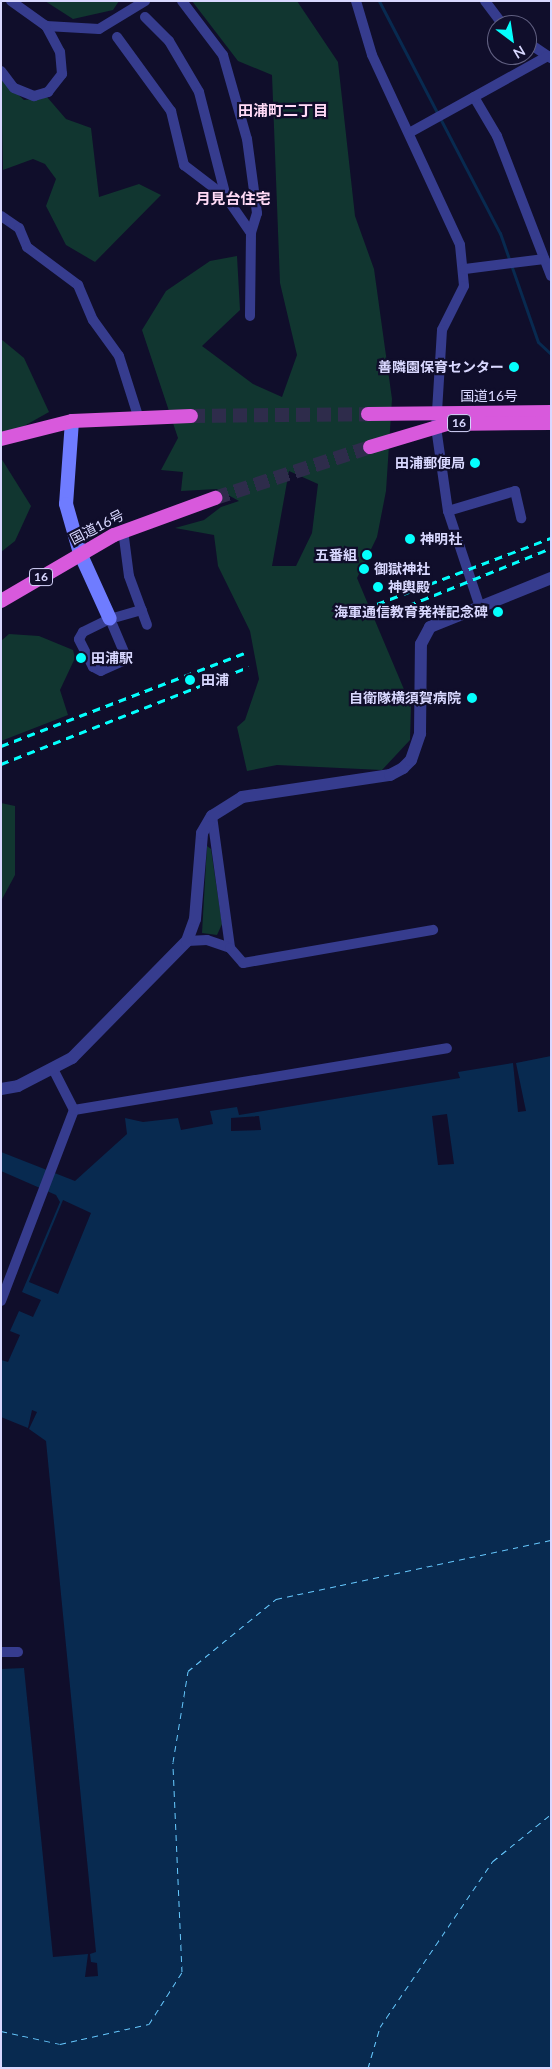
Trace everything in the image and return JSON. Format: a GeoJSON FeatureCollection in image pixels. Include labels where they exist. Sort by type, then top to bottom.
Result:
{"type":"FeatureCollection","features":[{"type":"Feature","properties":{"kind":"highway","name":"国道16号"},"geometry":{"type":"LineString","coordinates":[[370,447],[437,420],[551,412]]}},
{"type":"Feature","properties":{"kind":"highway","name":"国道16号"},"geometry":{"type":"LineString","coordinates":[[368,414],[437,420],[551,423]]}},
{"type":"Feature","properties":{"kind":"highway"},"geometry":{"type":"LineString","coordinates":[[1,439],[72,421],[138,416],[191,416]]}},
{"type":"Feature","properties":{"kind":"highway","name":"国道16号"},"geometry":{"type":"LineString","coordinates":[[1,601],[80,553],[123,530],[215,498]]}},
{"type":"Feature","properties":{"kind":"main road"},"geometry":{"type":"LineString","coordinates":[[72,421],[66,504],[80,553],[110,619]]}},
{"type":"Feature","properties":{"kind":"street"},"geometry":{"type":"LineString","coordinates":[[1,71],[8,83],[25,94],[39,95],[54,86],[62,63],[46,26],[11,1]]}},
{"type":"Feature","properties":{"kind":"street"},"geometry":{"type":"LineString","coordinates":[[46,26],[99,29],[145,1]]}},
{"type":"Feature","properties":{"kind":"street"},"geometry":{"type":"LineString","coordinates":[[182,1],[223,55],[233,80],[255,176],[257,213],[251,232],[250,316]]}},
{"type":"Feature","properties":{"kind":"street"},"geometry":{"type":"LineString","coordinates":[[356,1],[372,54],[460,245],[465,270],[464,286],[442,330],[437,420],[448,511],[480,604]]}},
{"type":"Feature","properties":{"kind":"street"},"geometry":{"type":"LineString","coordinates":[[484,1],[495,15]]}},
{"type":"Feature","properties":{"kind":"street"},"geometry":{"type":"LineString","coordinates":[[145,17],[168,41],[199,92],[226,196]]}},
{"type":"Feature","properties":{"kind":"street"},"geometry":{"type":"LineString","coordinates":[[117,37],[171,111],[184,165],[226,196],[251,232]]}},
{"type":"Feature","properties":{"kind":"street"},"geometry":{"type":"LineString","coordinates":[[409,133],[549,57],[537,49]]}},
{"type":"Feature","properties":{"kind":"street"},"geometry":{"type":"LineString","coordinates":[[474,97],[497,136],[551,276]]}},
{"type":"Feature","properties":{"kind":"street"},"geometry":{"type":"LineString","coordinates":[[2,217],[19,228],[28,247],[78,285],[93,320],[119,356],[138,416]]}},
{"type":"Feature","properties":{"kind":"street"},"geometry":{"type":"LineString","coordinates":[[465,270],[544,259]]}},
{"type":"Feature","properties":{"kind":"street"},"geometry":{"type":"LineString","coordinates":[[448,511],[515,491],[521,518]]}},
{"type":"Feature","properties":{"kind":"street"},"geometry":{"type":"LineString","coordinates":[[123,530],[125,558],[147,624]]}},
{"type":"Feature","properties":{"kind":"street"},"geometry":{"type":"LineString","coordinates":[[1,1090],[53,1069],[72,1058],[187,941],[195,919],[202,833],[212,816],[242,797],[390,775],[403,768],[415,754],[420,734],[421,644],[425,634],[439,621],[551,578]]}},
{"type":"Feature","properties":{"kind":"street"},"geometry":{"type":"LineString","coordinates":[[110,619],[125,654],[123,661],[101,671],[93,667],[79,639],[83,632],[110,619],[142,610]]}},
{"type":"Feature","properties":{"kind":"street"},"geometry":{"type":"LineString","coordinates":[[212,816],[230,948]]}},
{"type":"Feature","properties":{"kind":"street"},"geometry":{"type":"LineString","coordinates":[[187,941],[207,940],[230,948],[243,963],[433,930]]}},
{"type":"Feature","properties":{"kind":"street"},"geometry":{"type":"LineString","coordinates":[[74,1110],[447,1048]]}},
{"type":"Feature","properties":{"kind":"street"},"geometry":{"type":"LineString","coordinates":[[1,1301],[74,1110],[53,1069]]}},
{"type":"Feature","properties":{"kind":"street"},"geometry":{"type":"LineString","coordinates":[[1,1652],[18,1652]]}},
{"type":"Feature","properties":{"kind":"green space"},"geometry":{"type":"Polygon","coordinates":[[[45,1],[119,1],[113,10],[73,19],[45,1]]]}},
{"type":"Feature","properties":{"kind":"green space"},"geometry":{"type":"Polygon","coordinates":[[[192,1],[297,1],[338,62],[355,216],[374,269],[392,399],[386,491],[377,537],[357,578],[411,706],[410,740],[382,770],[277,765],[247,771],[237,727],[245,720],[259,679],[250,631],[218,566],[214,535],[175,528],[204,520],[221,507],[239,501],[217,489],[181,491],[183,472],[161,470],[178,438],[142,330],[166,291],[210,261],[237,256],[240,310],[202,346],[253,384],[282,397],[297,355],[280,283],[272,75],[238,61],[192,1]],[[289,471],[272,566],[296,566],[312,533],[318,484],[289,471]]]}},
{"type":"Feature","properties":{"kind":"green space"},"geometry":{"type":"Polygon","coordinates":[[[1,79],[24,100],[47,97],[66,119],[91,128],[99,197],[139,184],[161,195],[95,262],[66,245],[46,206],[56,179],[45,164],[33,159],[3,170],[1,79]]]}},
{"type":"Feature","properties":{"kind":"green space"},"geometry":{"type":"Polygon","coordinates":[[[1,339],[24,358],[49,412],[1,439],[1,339]]]}},
{"type":"Feature","properties":{"kind":"green space"},"geometry":{"type":"Polygon","coordinates":[[[1,458],[31,506],[15,541],[1,552],[1,458]]]}},
{"type":"Feature","properties":{"kind":"green space"},"geometry":{"type":"Polygon","coordinates":[[[9,634],[39,636],[73,650],[75,658],[60,690],[68,715],[1,741],[1,641],[9,634]]]}},
{"type":"Feature","properties":{"kind":"green space"},"geometry":{"type":"Polygon","coordinates":[[[1,803],[15,806],[15,875],[1,901],[1,803]]]}},
{"type":"Feature","properties":{"kind":"green space"},"geometry":{"type":"Polygon","coordinates":[[[207,846],[211,849],[222,924],[217,935],[202,933],[207,846]]]}},
{"type":"Feature","properties":{"kind":"water"},"geometry":{"type":"Polygon","coordinates":[[[551,1056],[551,2068],[1,2068],[1,1669],[24,1668],[53,1957],[88,1954],[85,1977],[98,1976],[97,1963],[91,1962],[90,1954],[96,1952],[46,1441],[29,1429],[37,1412],[32,1410],[28,1428],[1,1417],[1,1360],[8,1362],[20,1335],[10,1331],[19,1311],[33,1317],[41,1300],[22,1292],[60,1202],[56,1195],[1,1171],[1,1152],[75,1181],[127,1134],[125,1118],[143,1122],[178,1118],[181,1130],[213,1124],[210,1111],[237,1107],[239,1115],[460,1078],[458,1072],[513,1063],[518,1112],[526,1111],[516,1063],[551,1056]],[[447,1114],[432,1116],[438,1165],[454,1164],[447,1114]],[[259,1116],[231,1118],[231,1131],[261,1130],[259,1116]],[[63,1200],[29,1282],[58,1294],[91,1213],[63,1200]]]}},
{"type":"Feature","properties":{"kind":"waterway"},"geometry":{"type":"LineString","coordinates":[[379,1],[500,233],[538,342],[551,354]]}},
{"type":"Feature","properties":{"kind":"ferry route"},"geometry":{"type":"LineString","coordinates":[[1,2031],[60,2044],[149,2024],[182,1972],[173,1762],[188,1671],[276,1599],[551,1540]]}},
{"type":"Feature","properties":{"kind":"ferry route"},"geometry":{"type":"LineString","coordinates":[[368,2068],[380,2027],[493,1861],[551,1814]]}},
{"type":"Feature","properties":{"kind":"tunnel"},"geometry":{"type":"LineString","coordinates":[[191,416],[368,414]]}},
{"type":"Feature","properties":{"kind":"tunnel"},"geometry":{"type":"LineString","coordinates":[[215,498],[370,447]]}},
{"type":"Feature","properties":{"kind":"railway"},"geometry":{"type":"LineString","coordinates":[[377,604],[551,538]]}},
{"type":"Feature","properties":{"kind":"railway"},"geometry":{"type":"LineString","coordinates":[[382,616],[551,548]]}},
{"type":"Feature","properties":{"kind":"railway"},"geometry":{"type":"LineString","coordinates":[[1,746],[244,653]]}},
{"type":"Feature","properties":{"kind":"railway"},"geometry":{"type":"LineString","coordinates":[[1,764],[249,667]]}},
{"type":"Feature","properties":{"kind":"place","name":"善隣園保育センター"},"geometry":{"type":"Point","coordinates":[514,367]}},
{"type":"Feature","properties":{"kind":"place","name":"田浦郵便局"},"geometry":{"type":"Point","coordinates":[475,463]}},
{"type":"Feature","properties":{"kind":"place","name":"神明社"},"geometry":{"type":"Point","coordinates":[410,539]}},
{"type":"Feature","properties":{"kind":"place","name":"五番組"},"geometry":{"type":"Point","coordinates":[367,555]}},
{"type":"Feature","properties":{"kind":"place","name":"御獄神社"},"geometry":{"type":"Point","coordinates":[364,569]}},
{"type":"Feature","properties":{"kind":"place","name":"神輿殿"},"geometry":{"type":"Point","coordinates":[378,587]}},
{"type":"Feature","properties":{"kind":"place","name":"海軍通信教育発祥記念碑"},"geometry":{"type":"Point","coordinates":[498,612]}},
{"type":"Feature","properties":{"kind":"place","name":"田浦駅"},"geometry":{"type":"Point","coordinates":[81,658]}},
{"type":"Feature","properties":{"kind":"place","name":"田浦"},"geometry":{"type":"Point","coordinates":[190,680]}},
{"type":"Feature","properties":{"kind":"place","name":"自衛隊横須賀病院"},"geometry":{"type":"Point","coordinates":[472,698]}},
{"type":"Feature","properties":{"kind":"district","name":"田浦町二丁目"},"geometry":{"type":"Point","coordinates":[283,111]}},
{"type":"Feature","properties":{"kind":"district","name":"月見台住宅"},"geometry":{"type":"Point","coordinates":[233,199]}}]}
